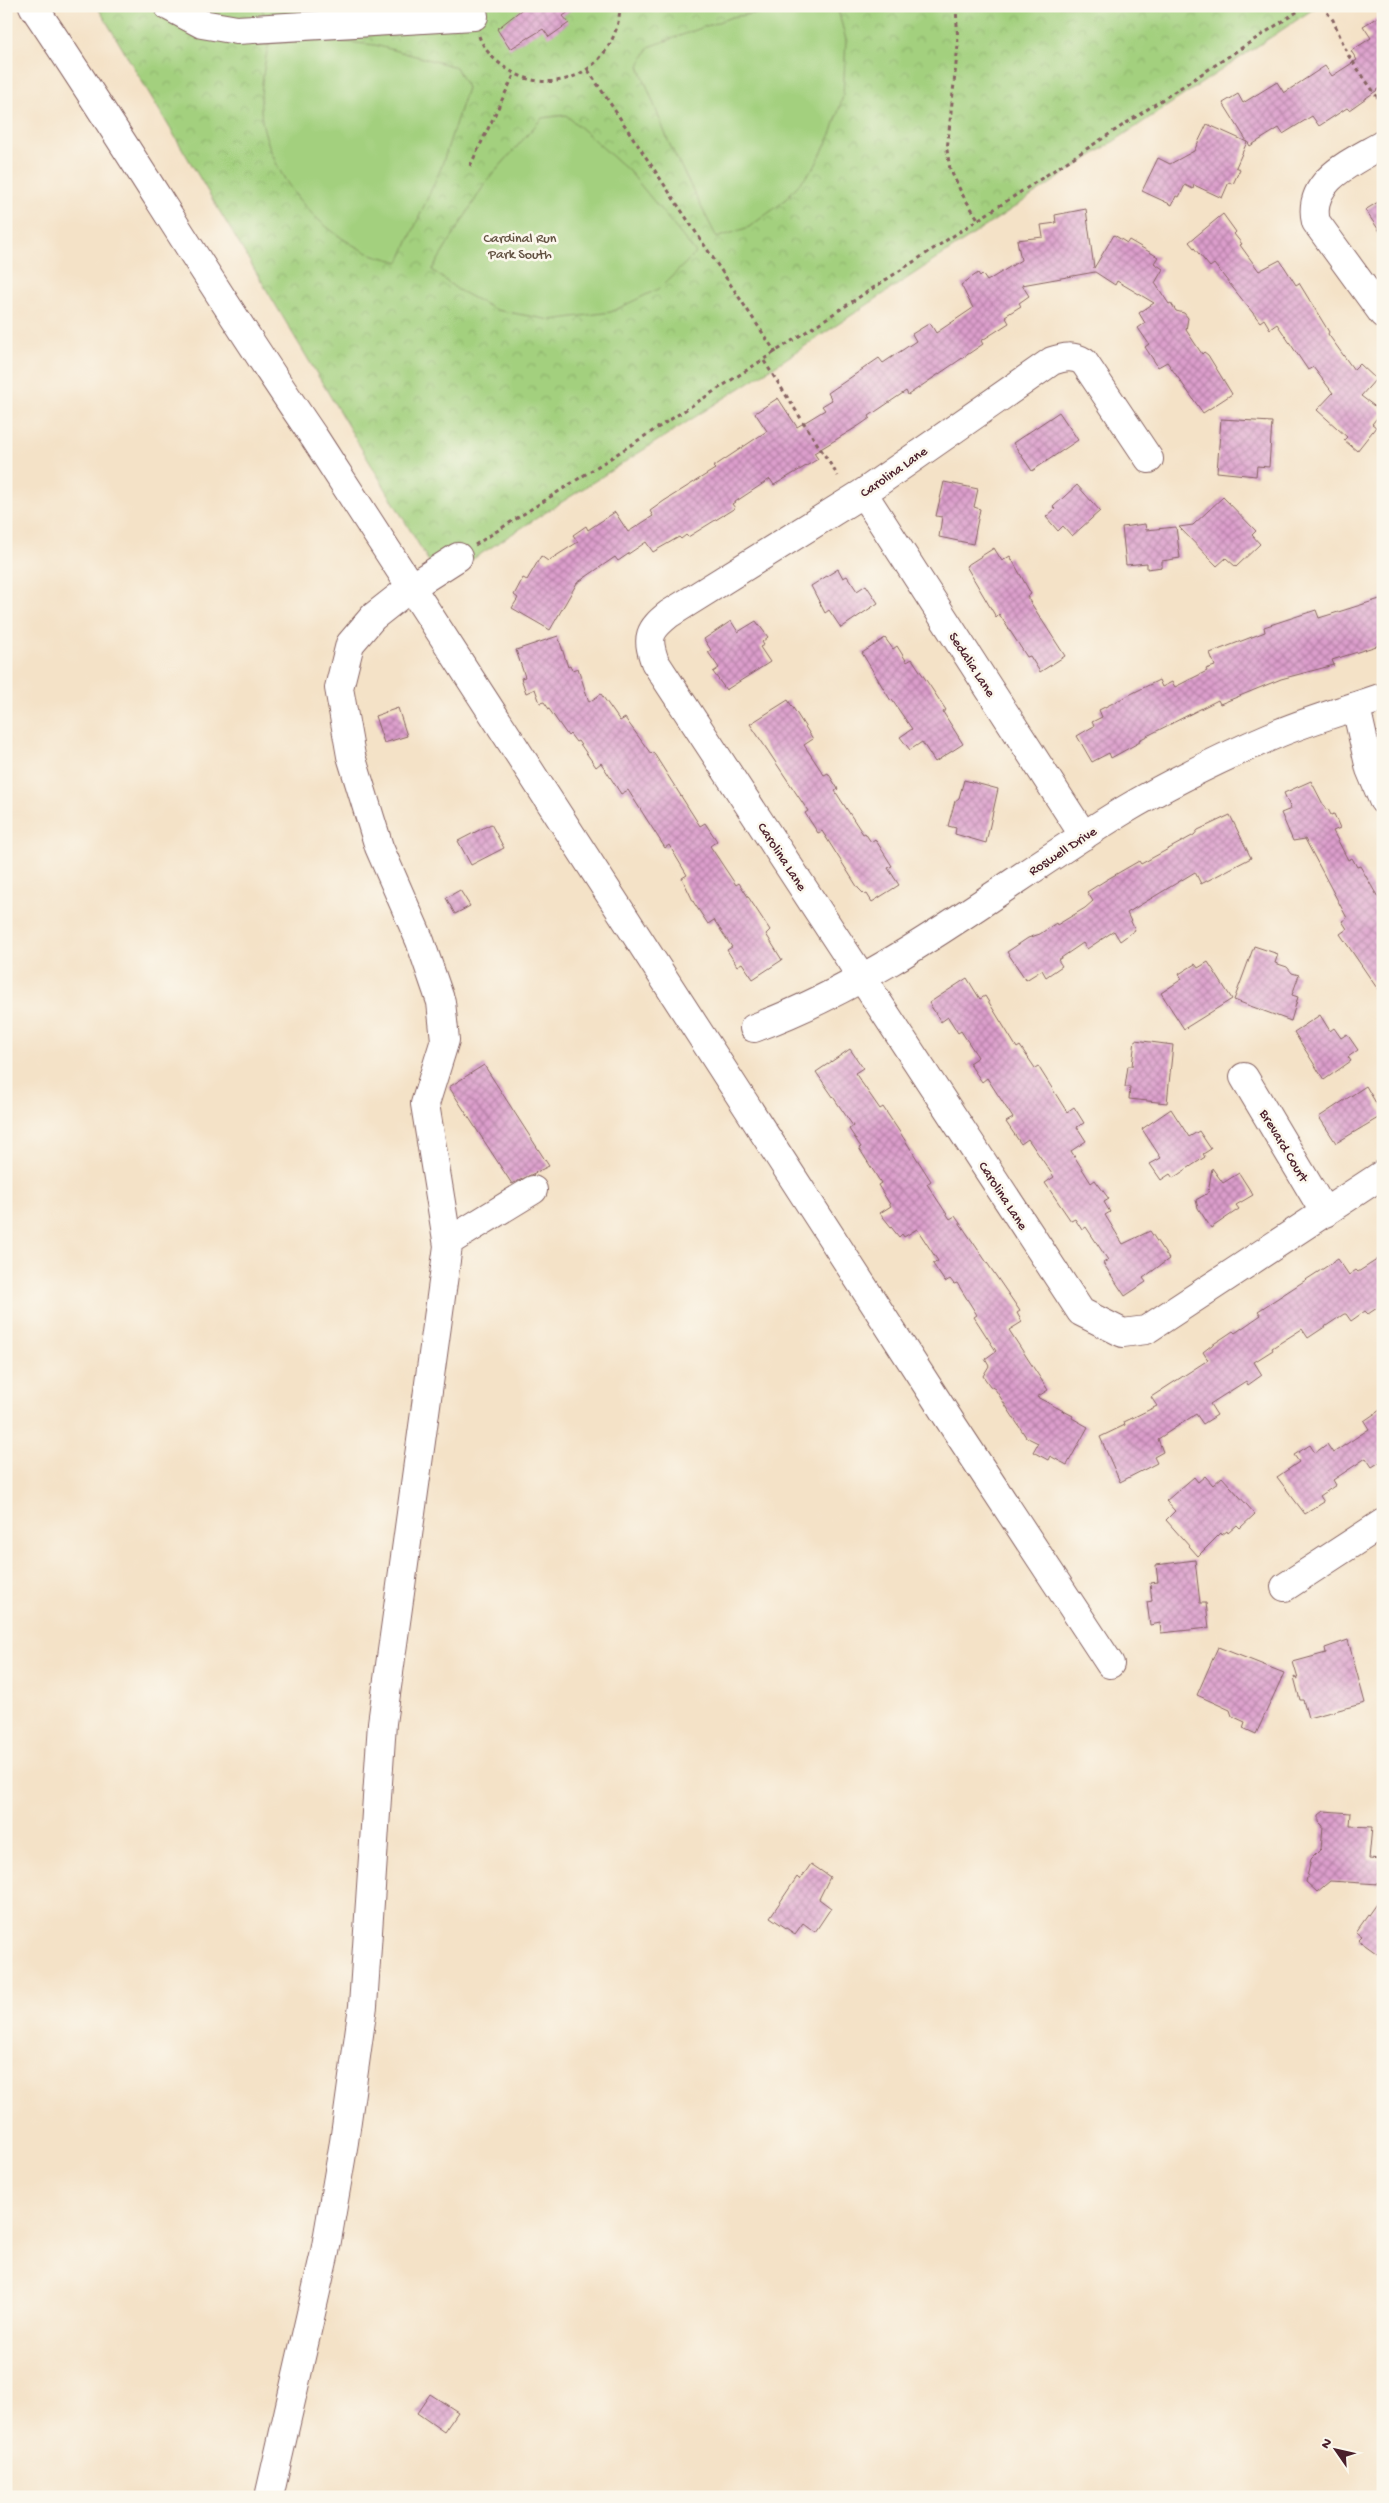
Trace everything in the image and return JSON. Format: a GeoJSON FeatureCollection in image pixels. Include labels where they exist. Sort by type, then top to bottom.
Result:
{"type":"FeatureCollection","features":[{"type":"Feature","properties":{"kind":"street"},"geometry":{"type":"LineString","coordinates":[[33,6],[196,256],[250,344],[314,437],[795,1178],[954,1427],[1110,1664]]}},
{"type":"Feature","properties":{"kind":"street"},"geometry":{"type":"LineString","coordinates":[[168,6],[202,24],[237,30],[474,16]]}},
{"type":"Feature","properties":{"kind":"street"},"geometry":{"type":"LineString","coordinates":[[1383,144],[1328,178],[1319,192],[1314,212],[1316,222],[1383,314]]}},
{"type":"Feature","properties":{"kind":"street","name":"Carolina Lane"},"geometry":{"type":"LineString","coordinates":[[1149,460],[1084,362],[1076,357],[1064,357],[1052,361],[862,492],[669,614],[651,631],[649,639],[655,662],[1081,1312],[1115,1331],[1135,1333],[1146,1330],[1383,1174]]}},
{"type":"Feature","properties":{"kind":"street","name":"Sedalia Lane"},"geometry":{"type":"LineString","coordinates":[[862,492],[1084,836]]}},
{"type":"Feature","properties":{"kind":"street"},"geometry":{"type":"LineString","coordinates":[[269,2497],[326,2252],[344,2142],[363,2006],[382,1723],[448,1242],[425,1104],[445,1040],[441,1002],[420,942],[379,846],[351,756],[340,688],[350,644],[373,617],[411,587],[458,556]]}},
{"type":"Feature","properties":{"kind":"street","name":"Roswell Drive"},"geometry":{"type":"LineString","coordinates":[[754,1028],[793,1014],[863,979],[1084,836],[1181,778],[1281,732],[1383,697]]}},
{"type":"Feature","properties":{"kind":"street"},"geometry":{"type":"LineString","coordinates":[[1356,707],[1370,769],[1383,800]]}},
{"type":"Feature","properties":{"kind":"street","name":"Brevard Court"},"geometry":{"type":"LineString","coordinates":[[1244,1077],[1326,1213]]}},
{"type":"Feature","properties":{"kind":"street"},"geometry":{"type":"LineString","coordinates":[[448,1242],[533,1190]]}},
{"type":"Feature","properties":{"kind":"street"},"geometry":{"type":"LineString","coordinates":[[1285,1587],[1383,1523]]}},
{"type":"Feature","properties":{"kind":"path"},"geometry":{"type":"LineString","coordinates":[[474,16],[480,40],[494,60],[514,75],[532,81],[552,82],[570,78],[588,70],[602,57],[613,40],[619,21],[620,6]]}},
{"type":"Feature","properties":{"kind":"path"},"geometry":{"type":"LineString","coordinates":[[956,6],[958,45],[947,150],[950,169],[962,194],[978,219]]}},
{"type":"Feature","properties":{"kind":"path"},"geometry":{"type":"LineString","coordinates":[[458,556],[764,361],[978,219],[1306,6]]}},
{"type":"Feature","properties":{"kind":"path"},"geometry":{"type":"LineString","coordinates":[[1322,6],[1333,20],[1348,55],[1383,105]]}},
{"type":"Feature","properties":{"kind":"path"},"geometry":{"type":"LineString","coordinates":[[588,70],[776,353]]}},
{"type":"Feature","properties":{"kind":"path"},"geometry":{"type":"LineString","coordinates":[[470,166],[514,75]]}},
{"type":"Feature","properties":{"kind":"path"},"geometry":{"type":"LineString","coordinates":[[764,361],[838,476]]}},
{"type":"Feature","properties":{"kind":"green space","name":"Cardinal Run Park South"},"geometry":{"type":"Polygon","coordinates":[[[97,6],[1318,6],[784,360],[440,580],[97,6]]]}},
{"type":"Feature","properties":{"kind":"green space"},"geometry":{"type":"Polygon","coordinates":[[[261,6],[312,6],[264,15],[261,6]]]}},
{"type":"Feature","properties":{"kind":"green space"},"geometry":{"type":"Polygon","coordinates":[[[800,6],[837,6],[846,40],[843,96],[832,132],[815,166],[782,203],[749,227],[717,238],[669,143],[639,66],[649,47],[732,17],[800,6]]]}},
{"type":"Feature","properties":{"kind":"green space"},"geometry":{"type":"Polygon","coordinates":[[[271,34],[375,45],[456,67],[467,88],[441,168],[399,262],[366,252],[344,239],[312,214],[287,183],[269,146],[261,116],[262,80],[271,34]]]}},
{"type":"Feature","properties":{"kind":"green space"},"geometry":{"type":"Polygon","coordinates":[[[566,115],[630,172],[696,253],[660,288],[611,312],[551,320],[496,310],[458,290],[432,270],[486,182],[542,118],[566,115]]]}},
{"type":"Feature","properties":{"kind":"building"},"geometry":{"type":"Polygon","coordinates":[[[526,6],[577,6],[563,16],[569,23],[549,37],[543,29],[510,49],[497,29],[526,6]]]}},
{"type":"Feature","properties":{"kind":"building"},"geometry":{"type":"Polygon","coordinates":[[[1383,14],[1383,86],[1349,110],[1347,108],[1319,126],[1312,116],[1283,134],[1279,128],[1250,146],[1223,103],[1238,94],[1243,103],[1277,82],[1284,93],[1325,66],[1332,76],[1357,60],[1351,51],[1371,38],[1363,26],[1383,14]]]}},
{"type":"Feature","properties":{"kind":"building"},"geometry":{"type":"Polygon","coordinates":[[[1207,124],[1247,142],[1236,167],[1240,169],[1233,184],[1229,182],[1222,198],[1194,185],[1193,189],[1185,185],[1179,197],[1176,196],[1172,205],[1142,191],[1158,158],[1170,164],[1194,151],[1207,124]]]}},
{"type":"Feature","properties":{"kind":"building"},"geometry":{"type":"Polygon","coordinates":[[[1383,199],[1383,236],[1365,210],[1383,199]]]}},
{"type":"Feature","properties":{"kind":"building"},"geometry":{"type":"Polygon","coordinates":[[[1086,209],[1094,268],[1114,235],[1127,243],[1129,240],[1158,257],[1154,263],[1163,269],[1155,283],[1169,304],[1171,303],[1176,311],[1184,313],[1188,318],[1186,330],[1202,354],[1204,352],[1208,355],[1232,394],[1203,413],[1167,362],[1158,367],[1145,347],[1149,344],[1138,328],[1145,323],[1139,313],[1154,303],[1117,281],[1115,285],[1095,272],[1022,285],[1029,296],[1019,303],[1021,306],[1005,316],[1009,323],[981,341],[983,344],[908,395],[906,391],[869,416],[870,418],[860,425],[814,453],[818,459],[774,485],[770,479],[732,504],[735,508],[688,537],[686,535],[681,539],[679,537],[653,552],[646,542],[618,561],[615,557],[577,583],[550,630],[512,608],[518,598],[514,595],[523,578],[527,580],[541,556],[548,561],[578,542],[573,535],[586,526],[588,530],[615,512],[628,532],[653,516],[650,511],[715,469],[713,467],[767,431],[755,413],[778,398],[797,427],[825,410],[822,406],[832,400],[828,393],[879,358],[883,363],[916,341],[912,334],[930,323],[936,333],[973,308],[961,285],[978,273],[980,276],[982,274],[987,281],[1021,260],[1017,240],[1043,237],[1041,225],[1056,223],[1055,215],[1086,209]]]}},
{"type":"Feature","properties":{"kind":"building"},"geometry":{"type":"Polygon","coordinates":[[[1223,214],[1236,232],[1234,234],[1242,244],[1240,245],[1259,271],[1280,260],[1296,285],[1299,283],[1329,332],[1328,334],[1354,370],[1360,364],[1376,379],[1361,396],[1382,412],[1372,424],[1376,427],[1357,451],[1344,440],[1347,437],[1317,410],[1333,393],[1313,367],[1308,370],[1277,324],[1270,329],[1264,319],[1260,322],[1214,264],[1210,267],[1189,242],[1223,214]]]}},
{"type":"Feature","properties":{"kind":"building"},"geometry":{"type":"Polygon","coordinates":[[[1059,412],[1078,440],[1032,471],[1013,443],[1059,412]]]}},
{"type":"Feature","properties":{"kind":"building"},"geometry":{"type":"Polygon","coordinates":[[[1221,419],[1272,422],[1269,467],[1257,466],[1256,476],[1217,472],[1221,419]]]}},
{"type":"Feature","properties":{"kind":"building"},"geometry":{"type":"Polygon","coordinates":[[[944,482],[978,489],[974,507],[980,509],[973,544],[939,537],[942,517],[936,516],[944,482]]]}},
{"type":"Feature","properties":{"kind":"building"},"geometry":{"type":"Polygon","coordinates":[[[1077,485],[1100,511],[1072,536],[1063,526],[1058,531],[1046,517],[1055,509],[1053,507],[1077,485]]]}},
{"type":"Feature","properties":{"kind":"building"},"geometry":{"type":"Polygon","coordinates":[[[1223,497],[1256,531],[1252,535],[1260,544],[1236,567],[1226,558],[1217,566],[1179,527],[1193,525],[1223,497]]]}},
{"type":"Feature","properties":{"kind":"building"},"geometry":{"type":"Polygon","coordinates":[[[1145,524],[1146,530],[1176,527],[1180,558],[1162,561],[1162,567],[1147,569],[1147,563],[1126,565],[1122,527],[1145,524]]]}},
{"type":"Feature","properties":{"kind":"building"},"geometry":{"type":"Polygon","coordinates":[[[994,548],[1002,561],[1010,556],[1031,594],[1027,597],[1065,656],[1040,672],[1030,656],[1027,657],[999,614],[996,617],[966,566],[994,548]]]}},
{"type":"Feature","properties":{"kind":"building"},"geometry":{"type":"Polygon","coordinates":[[[838,569],[843,578],[847,576],[857,591],[866,585],[878,603],[841,628],[829,610],[825,613],[811,586],[838,569]]]}},
{"type":"Feature","properties":{"kind":"building"},"geometry":{"type":"Polygon","coordinates":[[[1383,598],[1383,644],[1332,660],[1334,665],[1281,679],[1220,704],[1218,700],[1139,740],[1140,742],[1111,758],[1109,753],[1092,762],[1077,736],[1094,726],[1092,722],[1102,717],[1099,710],[1159,680],[1162,687],[1172,682],[1175,687],[1207,671],[1206,669],[1215,666],[1210,653],[1265,632],[1264,627],[1316,610],[1319,618],[1383,598]]]}},
{"type":"Feature","properties":{"kind":"building"},"geometry":{"type":"Polygon","coordinates":[[[731,621],[738,632],[756,621],[768,637],[762,642],[764,645],[760,647],[770,662],[726,690],[713,672],[719,668],[708,652],[711,650],[704,639],[731,621]]]}},
{"type":"Feature","properties":{"kind":"building"},"geometry":{"type":"Polygon","coordinates":[[[558,636],[568,667],[570,666],[572,670],[578,668],[589,702],[601,694],[620,721],[625,718],[651,754],[653,752],[700,826],[705,823],[717,841],[710,846],[736,885],[739,883],[770,930],[766,934],[782,960],[753,979],[742,963],[737,966],[727,950],[732,947],[714,920],[708,924],[694,903],[682,878],[687,875],[669,845],[665,848],[628,790],[621,794],[601,763],[596,767],[578,741],[576,742],[570,734],[568,736],[544,702],[540,703],[535,689],[526,693],[521,678],[525,677],[516,650],[558,636]]]}},
{"type":"Feature","properties":{"kind":"building"},"geometry":{"type":"Polygon","coordinates":[[[885,638],[893,649],[897,646],[907,662],[912,659],[946,710],[943,712],[963,744],[935,762],[922,742],[910,750],[900,737],[912,729],[891,701],[862,653],[885,638]]]}},
{"type":"Feature","properties":{"kind":"building"},"geometry":{"type":"Polygon","coordinates":[[[788,700],[813,739],[804,745],[824,775],[828,773],[838,789],[835,791],[863,834],[865,833],[871,842],[875,839],[892,866],[888,868],[899,885],[872,902],[867,894],[865,895],[858,888],[822,831],[818,833],[805,813],[808,811],[750,724],[788,700]]]}},
{"type":"Feature","properties":{"kind":"building"},"geometry":{"type":"Polygon","coordinates":[[[398,708],[407,736],[384,743],[375,716],[398,708]]]}},
{"type":"Feature","properties":{"kind":"building"},"geometry":{"type":"Polygon","coordinates":[[[964,780],[998,789],[986,843],[955,834],[956,828],[948,826],[955,801],[959,798],[964,780]]]}},
{"type":"Feature","properties":{"kind":"building"},"geometry":{"type":"Polygon","coordinates":[[[1311,781],[1326,810],[1328,809],[1331,815],[1334,814],[1340,828],[1333,831],[1348,860],[1352,858],[1357,867],[1360,866],[1383,906],[1383,997],[1340,934],[1347,929],[1342,921],[1347,918],[1305,839],[1293,841],[1281,813],[1291,809],[1284,793],[1311,781]]]}},
{"type":"Feature","properties":{"kind":"building"},"geometry":{"type":"Polygon","coordinates":[[[1230,815],[1251,858],[1201,884],[1195,872],[1127,913],[1135,930],[1120,941],[1114,931],[1087,949],[1083,943],[1058,960],[1062,966],[1046,977],[1042,970],[1026,980],[1007,952],[1028,938],[1040,934],[1056,923],[1057,925],[1085,908],[1093,901],[1087,892],[1106,880],[1139,861],[1141,864],[1194,835],[1198,830],[1230,815]]]}},
{"type":"Feature","properties":{"kind":"building"},"geometry":{"type":"Polygon","coordinates":[[[491,824],[504,848],[471,865],[458,841],[491,824]]]}},
{"type":"Feature","properties":{"kind":"building"},"geometry":{"type":"Polygon","coordinates":[[[460,890],[470,906],[455,914],[446,898],[460,890]]]}},
{"type":"Feature","properties":{"kind":"building"},"geometry":{"type":"Polygon","coordinates":[[[1254,946],[1278,954],[1275,963],[1287,967],[1292,973],[1299,975],[1292,995],[1298,997],[1291,1021],[1234,1000],[1254,946]]]}},
{"type":"Feature","properties":{"kind":"building"},"geometry":{"type":"Polygon","coordinates":[[[1208,962],[1232,999],[1184,1029],[1161,993],[1182,979],[1179,974],[1195,964],[1198,968],[1208,962]]]}},
{"type":"Feature","properties":{"kind":"building"},"geometry":{"type":"Polygon","coordinates":[[[967,978],[980,999],[985,996],[1017,1048],[1020,1046],[1035,1068],[1038,1066],[1067,1112],[1074,1107],[1084,1123],[1077,1127],[1086,1141],[1071,1151],[1091,1183],[1095,1180],[1109,1199],[1104,1202],[1110,1212],[1105,1215],[1123,1244],[1150,1231],[1169,1259],[1143,1278],[1146,1282],[1125,1296],[1103,1263],[1108,1260],[1086,1227],[1082,1230],[1075,1219],[1071,1221],[1045,1183],[1054,1177],[1028,1139],[1021,1144],[1006,1122],[1013,1118],[987,1078],[982,1082],[969,1063],[978,1057],[961,1031],[958,1033],[948,1017],[941,1022],[929,1003],[967,978]]]}},
{"type":"Feature","properties":{"kind":"building"},"geometry":{"type":"Polygon","coordinates":[[[1320,1015],[1330,1031],[1334,1028],[1341,1038],[1347,1034],[1358,1050],[1348,1057],[1351,1061],[1324,1080],[1294,1032],[1320,1015]]]}},
{"type":"Feature","properties":{"kind":"building"},"geometry":{"type":"Polygon","coordinates":[[[1135,1040],[1173,1045],[1167,1103],[1129,1099],[1130,1087],[1125,1087],[1128,1066],[1132,1066],[1135,1040]]]}},
{"type":"Feature","properties":{"kind":"building"},"geometry":{"type":"Polygon","coordinates":[[[850,1049],[863,1068],[855,1073],[880,1109],[883,1107],[901,1134],[931,1181],[927,1184],[950,1219],[955,1216],[1020,1311],[1017,1313],[1022,1322],[1009,1330],[1048,1390],[1037,1397],[1073,1416],[1072,1418],[1088,1427],[1067,1465],[1050,1456],[1048,1460],[1033,1452],[1038,1443],[1026,1437],[995,1389],[990,1386],[983,1376],[989,1366],[985,1359],[996,1351],[974,1317],[977,1315],[957,1283],[954,1284],[950,1279],[945,1282],[933,1264],[938,1261],[917,1229],[904,1237],[902,1234],[899,1237],[880,1213],[891,1206],[878,1185],[881,1183],[849,1129],[853,1126],[816,1072],[850,1049]]]}},
{"type":"Feature","properties":{"kind":"building"},"geometry":{"type":"Polygon","coordinates":[[[484,1065],[549,1166],[512,1184],[449,1087],[484,1065]]]}},
{"type":"Feature","properties":{"kind":"building"},"geometry":{"type":"Polygon","coordinates":[[[1366,1086],[1383,1115],[1336,1143],[1319,1117],[1366,1086]]]}},
{"type":"Feature","properties":{"kind":"building"},"geometry":{"type":"Polygon","coordinates":[[[1171,1109],[1189,1137],[1199,1131],[1211,1149],[1203,1154],[1205,1157],[1173,1178],[1170,1174],[1161,1180],[1150,1164],[1161,1158],[1142,1129],[1171,1109]]]}},
{"type":"Feature","properties":{"kind":"building"},"geometry":{"type":"Polygon","coordinates":[[[1212,1168],[1223,1183],[1239,1173],[1253,1195],[1236,1205],[1239,1209],[1211,1228],[1198,1208],[1196,1200],[1208,1193],[1212,1168]]]}},
{"type":"Feature","properties":{"kind":"building"},"geometry":{"type":"Polygon","coordinates":[[[1383,1256],[1383,1304],[1368,1314],[1365,1311],[1351,1321],[1344,1314],[1308,1338],[1302,1329],[1272,1348],[1273,1350],[1254,1362],[1262,1375],[1248,1385],[1246,1381],[1210,1404],[1217,1415],[1203,1424],[1196,1414],[1158,1439],[1163,1452],[1154,1457],[1157,1463],[1120,1482],[1100,1437],[1125,1425],[1124,1422],[1157,1406],[1151,1397],[1208,1360],[1203,1352],[1233,1331],[1235,1333],[1261,1315],[1258,1311],[1338,1259],[1349,1275],[1356,1270],[1358,1272],[1383,1256]]]}},
{"type":"Feature","properties":{"kind":"building"},"geometry":{"type":"Polygon","coordinates":[[[1383,1408],[1383,1460],[1372,1467],[1366,1458],[1333,1480],[1336,1485],[1320,1496],[1324,1502],[1305,1514],[1277,1477],[1299,1462],[1294,1455],[1310,1445],[1315,1453],[1327,1444],[1333,1453],[1369,1429],[1364,1421],[1383,1408]]]}},
{"type":"Feature","properties":{"kind":"building"},"geometry":{"type":"Polygon","coordinates":[[[1205,1476],[1213,1485],[1222,1477],[1255,1514],[1240,1528],[1237,1525],[1228,1533],[1227,1531],[1222,1535],[1221,1533],[1198,1556],[1166,1520],[1175,1511],[1166,1501],[1194,1477],[1198,1482],[1205,1476]]]}},
{"type":"Feature","properties":{"kind":"building"},"geometry":{"type":"Polygon","coordinates":[[[1195,1560],[1200,1603],[1206,1603],[1209,1628],[1161,1633],[1160,1623],[1150,1625],[1147,1602],[1152,1601],[1150,1583],[1158,1582],[1156,1565],[1195,1560]]]}},
{"type":"Feature","properties":{"kind":"building"},"geometry":{"type":"Polygon","coordinates":[[[1348,1640],[1365,1703],[1308,1718],[1303,1700],[1300,1700],[1294,1677],[1298,1679],[1293,1662],[1326,1653],[1325,1648],[1348,1640]]]}},
{"type":"Feature","properties":{"kind":"building"},"geometry":{"type":"Polygon","coordinates":[[[1218,1647],[1284,1673],[1256,1734],[1243,1728],[1245,1722],[1232,1716],[1230,1710],[1197,1695],[1218,1647]]]}},
{"type":"Feature","properties":{"kind":"building"},"geometry":{"type":"Polygon","coordinates":[[[1324,1811],[1351,1813],[1350,1826],[1372,1827],[1369,1859],[1382,1860],[1383,1875],[1380,1877],[1379,1884],[1330,1881],[1317,1892],[1306,1882],[1311,1859],[1321,1849],[1323,1826],[1319,1822],[1319,1815],[1324,1811]]]}},
{"type":"Feature","properties":{"kind":"building"},"geometry":{"type":"Polygon","coordinates":[[[811,1864],[830,1877],[819,1899],[831,1908],[815,1932],[803,1923],[795,1934],[770,1917],[797,1877],[800,1880],[811,1864]]]}},
{"type":"Feature","properties":{"kind":"building"},"geometry":{"type":"Polygon","coordinates":[[[1383,1894],[1383,1958],[1358,1940],[1362,1936],[1356,1932],[1383,1894]]]}},
{"type":"Feature","properties":{"kind":"building"},"geometry":{"type":"Polygon","coordinates":[[[430,2394],[458,2412],[444,2432],[417,2413],[430,2394]]]}}]}
